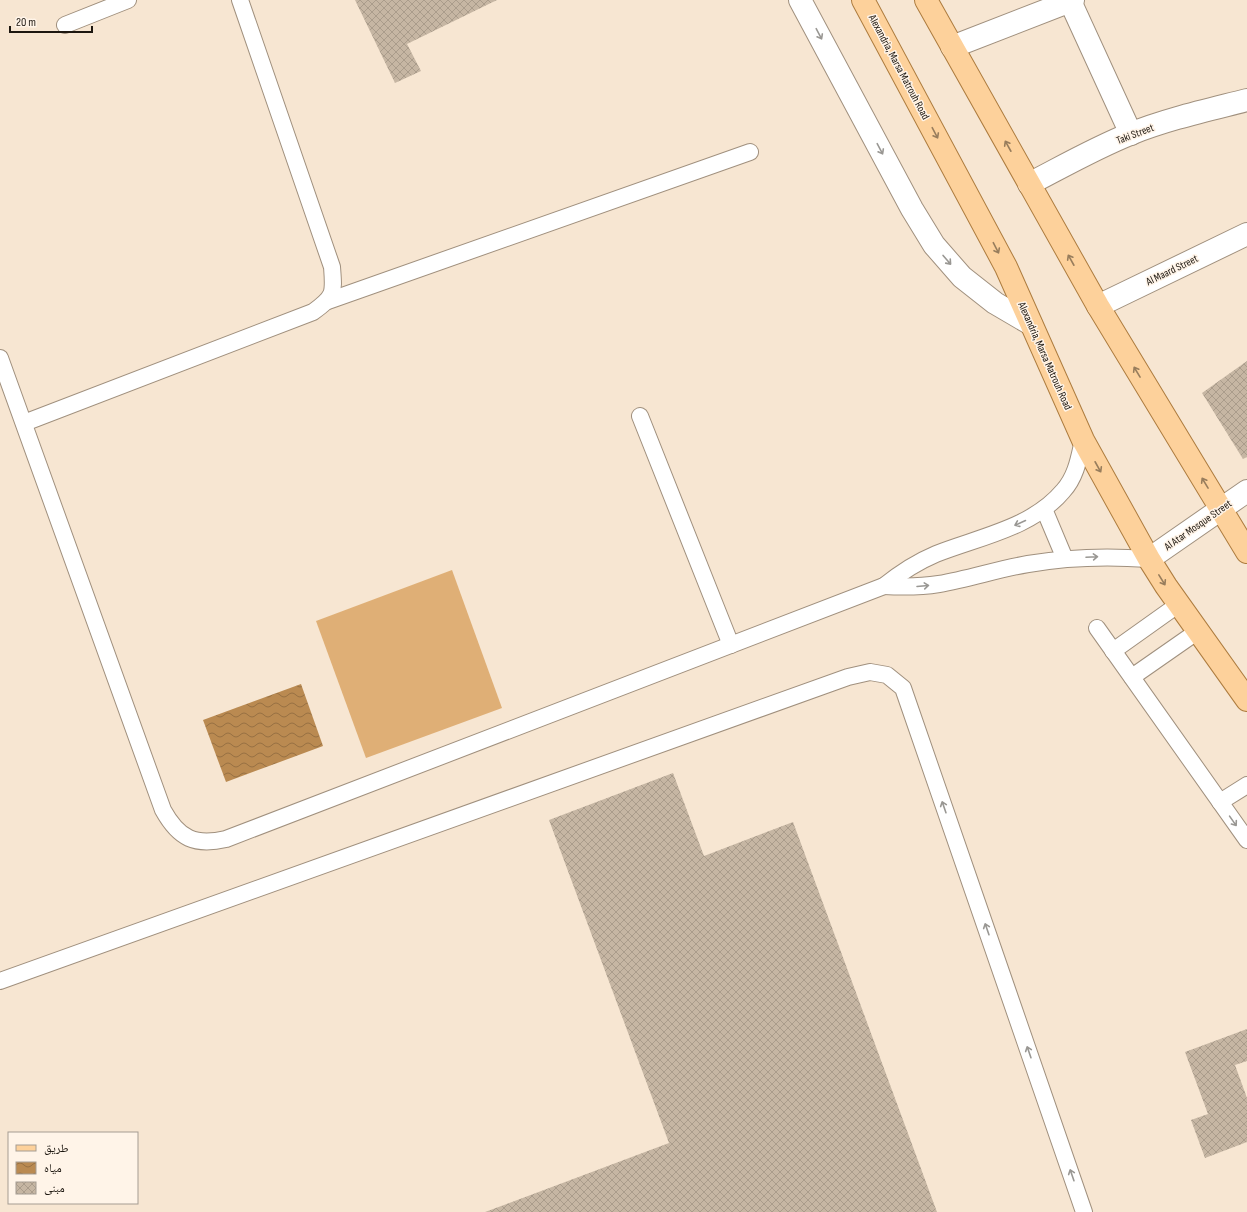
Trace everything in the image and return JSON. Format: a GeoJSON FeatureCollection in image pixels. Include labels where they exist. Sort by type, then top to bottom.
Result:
{"type":"FeatureCollection","features":[{"type":"Feature","properties":{"kind":"main road","name":"Alexandria, Marsa Matrouh Road"},"geometry":{"type":"LineString","coordinates":[[863,0],[1006,267],[1083,440],[1149,559],[1247,700]]}},
{"type":"Feature","properties":{"kind":"main road"},"geometry":{"type":"LineString","coordinates":[[926,0],[1028,184],[1098,306],[1247,552]]}},
{"type":"Feature","properties":{"kind":"street"},"geometry":{"type":"LineString","coordinates":[[800,0],[912,209],[934,245],[962,277],[995,304],[1031,324]]}},
{"type":"Feature","properties":{"kind":"street"},"geometry":{"type":"LineString","coordinates":[[952,47],[1072,1],[1131,134]]}},
{"type":"Feature","properties":{"kind":"street","name":"Taki Street"},"geometry":{"type":"LineString","coordinates":[[1028,184],[1105,145],[1131,134],[1189,115],[1247,100]]}},
{"type":"Feature","properties":{"kind":"street","name":"Al Maard Street"},"geometry":{"type":"LineString","coordinates":[[1098,306],[1247,234]]}},
{"type":"Feature","properties":{"kind":"street","name":"Al Atar Mosque Street"},"geometry":{"type":"LineString","coordinates":[[1149,559],[1247,490]]}},
{"type":"Feature","properties":{"kind":"lane"},"geometry":{"type":"LineString","coordinates":[[65,25],[128,0]]}},
{"type":"Feature","properties":{"kind":"lane"},"geometry":{"type":"LineString","coordinates":[[240,0],[332,267],[334,288],[328,301]]}},
{"type":"Feature","properties":{"kind":"lane"},"geometry":{"type":"LineString","coordinates":[[24,424],[313,312],[328,301],[750,152]]}},
{"type":"Feature","properties":{"kind":"lane"},"geometry":{"type":"LineString","coordinates":[[0,358],[163,810],[170,824],[182,835],[196,841],[211,843],[226,839],[884,586],[908,568],[934,555],[1029,519],[1044,509],[1064,490],[1077,467],[1083,440]]}},
{"type":"Feature","properties":{"kind":"lane"},"geometry":{"type":"LineString","coordinates":[[640,416],[731,645]]}},
{"type":"Feature","properties":{"kind":"lane"},"geometry":{"type":"LineString","coordinates":[[1044,509],[1065,559]]}},
{"type":"Feature","properties":{"kind":"lane"},"geometry":{"type":"LineString","coordinates":[[884,586],[939,584],[1028,564],[1065,559],[1093,557],[1149,559]]}},
{"type":"Feature","properties":{"kind":"lane"},"geometry":{"type":"LineString","coordinates":[[1113,651],[1179,604]]}},
{"type":"Feature","properties":{"kind":"lane"},"geometry":{"type":"LineString","coordinates":[[1097,628],[1247,840]]}},
{"type":"Feature","properties":{"kind":"lane"},"geometry":{"type":"LineString","coordinates":[[1132,677],[1198,631]]}},
{"type":"Feature","properties":{"kind":"lane"},"geometry":{"type":"LineString","coordinates":[[0,981],[848,677],[870,672],[887,675],[903,688],[1084,1212]]}},
{"type":"Feature","properties":{"kind":"lane"},"geometry":{"type":"LineString","coordinates":[[1220,802],[1247,785]]}},
{"type":"Feature","properties":{"kind":"shaded area"},"geometry":{"type":"Polygon","coordinates":[[[452,570],[502,708],[366,758],[316,621],[452,570]]]}},
{"type":"Feature","properties":{"kind":"water"},"geometry":{"type":"Polygon","coordinates":[[[301,684],[323,746],[226,782],[203,720],[301,684]]]}},
{"type":"Feature","properties":{"kind":"building"},"geometry":{"type":"Polygon","coordinates":[[[355,0],[497,0],[407,44],[421,71],[395,83],[355,0]]]}},
{"type":"Feature","properties":{"kind":"building"},"geometry":{"type":"Polygon","coordinates":[[[1247,361],[1247,457],[1243,459],[1202,393],[1247,361]]]}},
{"type":"Feature","properties":{"kind":"building"},"geometry":{"type":"Polygon","coordinates":[[[673,773],[704,856],[793,822],[937,1212],[485,1212],[669,1143],[549,820],[673,773]]]}},
{"type":"Feature","properties":{"kind":"building"},"geometry":{"type":"Polygon","coordinates":[[[1247,1029],[1247,1061],[1235,1065],[1247,1098],[1247,1142],[1205,1158],[1191,1120],[1208,1114],[1185,1052],[1247,1029]]]}}]}
